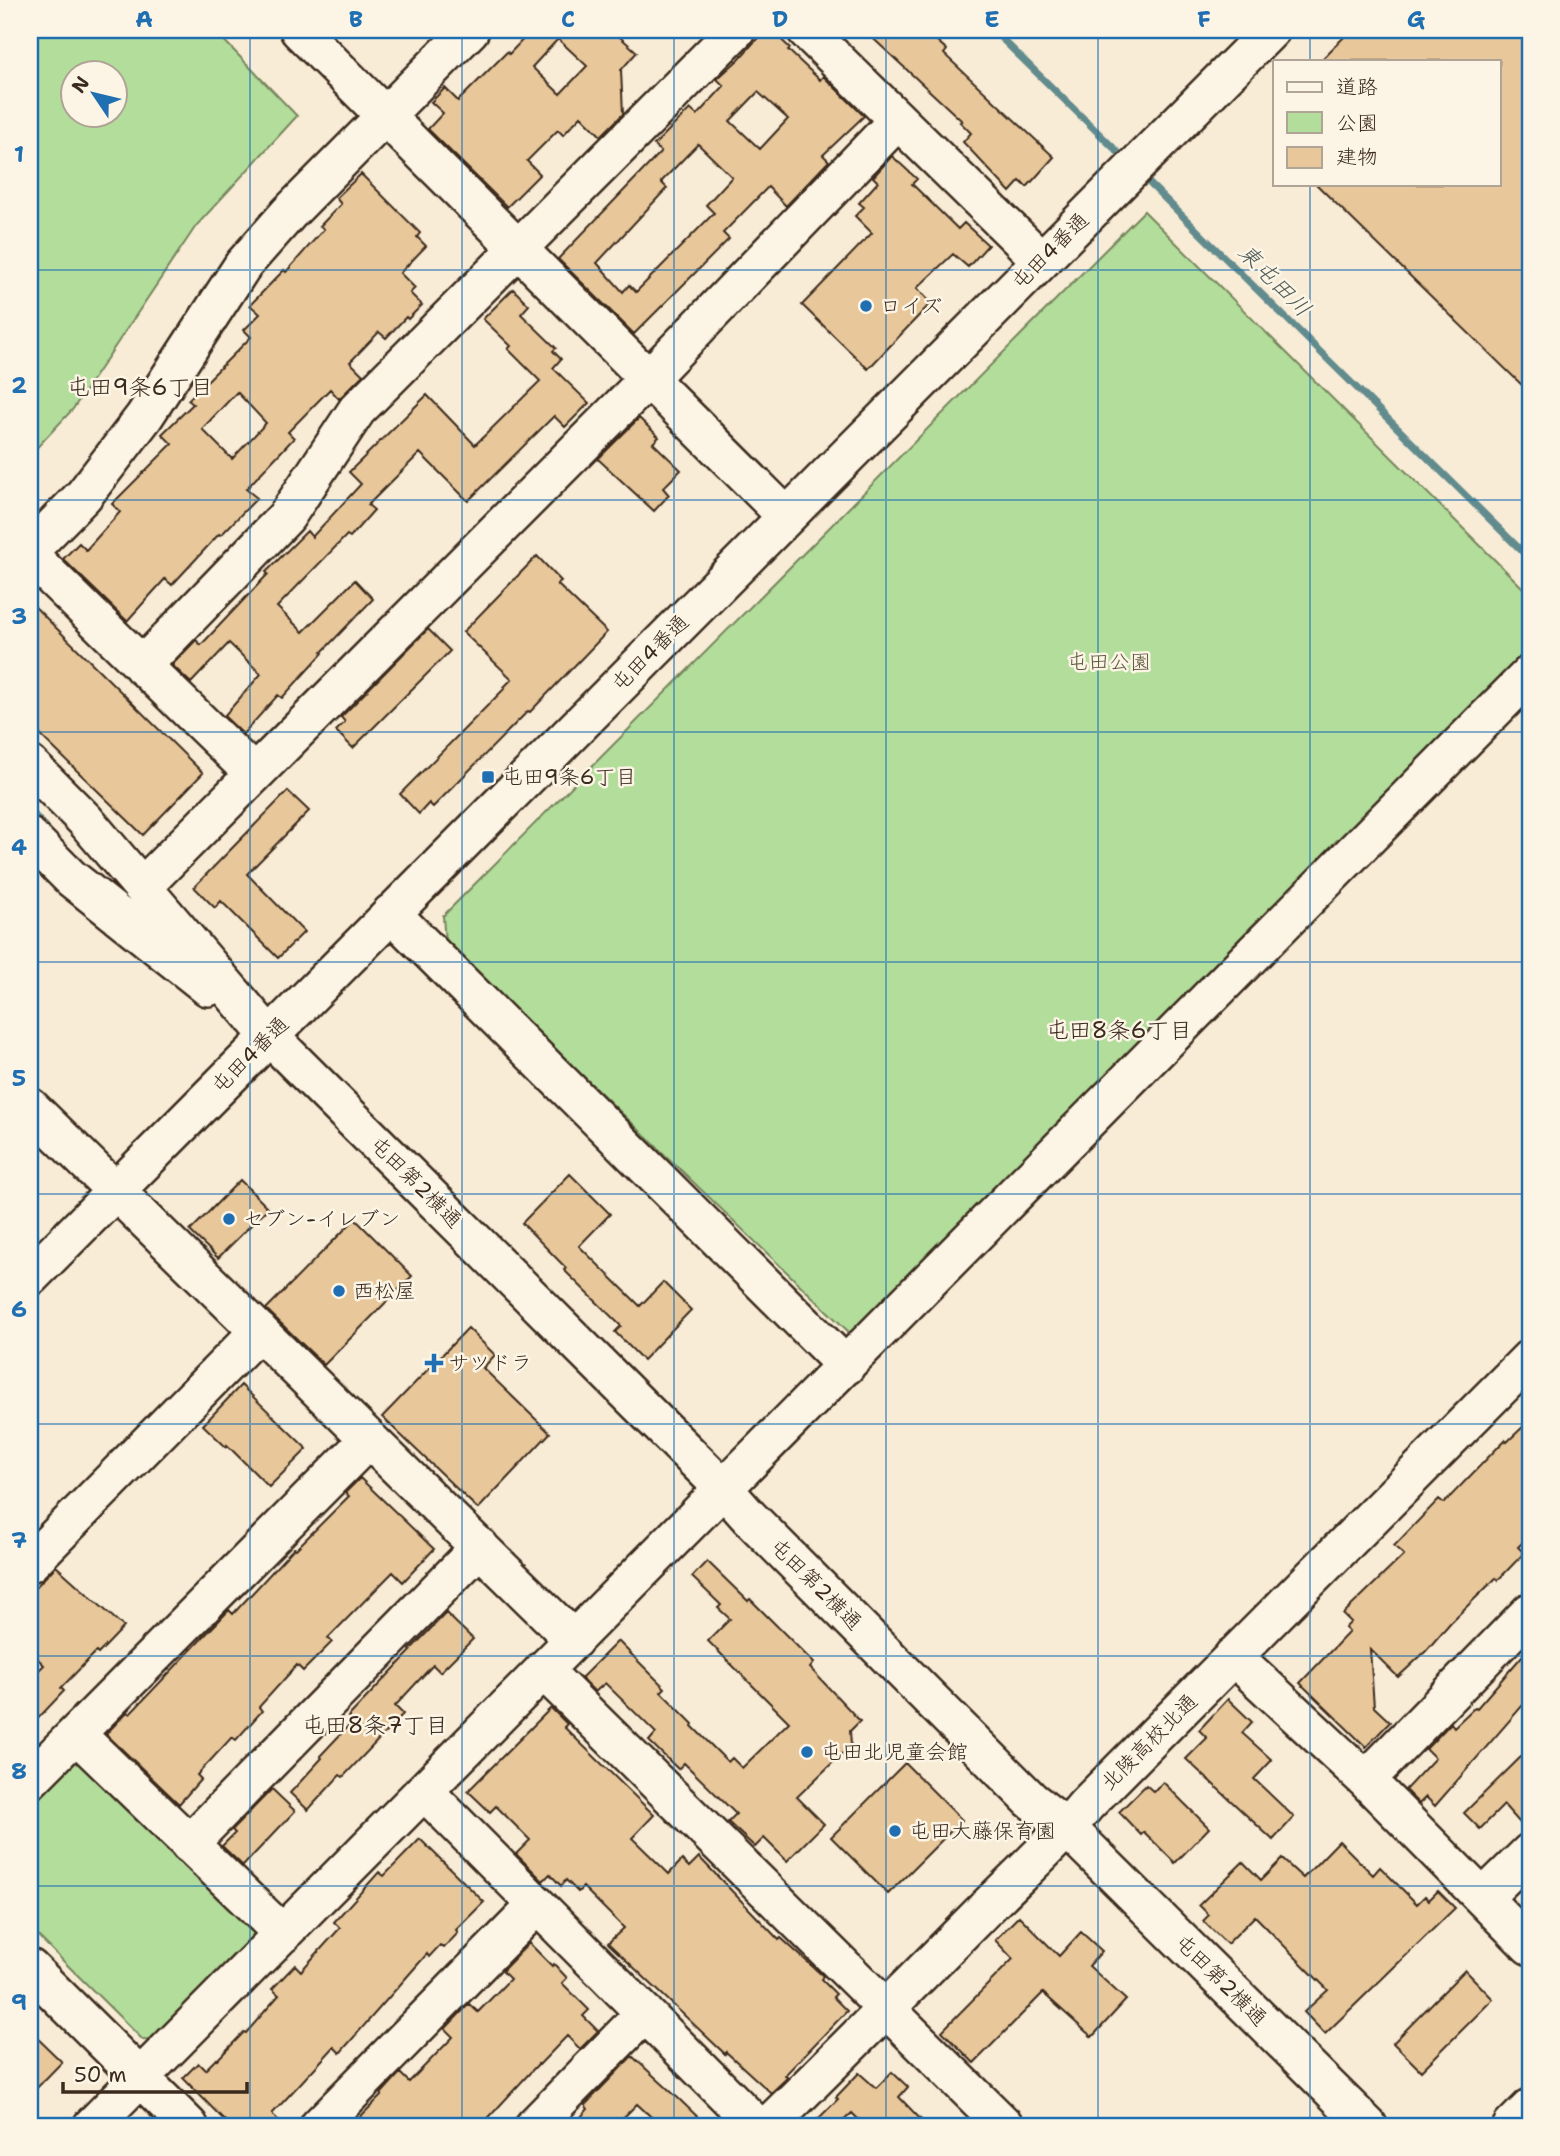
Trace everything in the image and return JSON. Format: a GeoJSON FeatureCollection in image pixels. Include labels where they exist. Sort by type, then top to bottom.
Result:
{"type":"FeatureCollection","features":[{"type":"Feature","properties":{"kind":"street"},"geometry":{"type":"LineString","coordinates":[[299,30],[786,516]]}},
{"type":"Feature","properties":{"kind":"street"},"geometry":{"type":"LineString","coordinates":[[30,550],[85,495],[144,417],[243,265],[289,213],[470,30]]}},
{"type":"Feature","properties":{"kind":"street"},"geometry":{"type":"LineString","coordinates":[[142,666],[286,517],[357,410],[736,30]]}},
{"type":"Feature","properties":{"kind":"street"},"geometry":{"type":"LineString","coordinates":[[806,30],[1041,260]]}},
{"type":"Feature","properties":{"kind":"street","name":"屯田4番通"},"geometry":{"type":"LineString","coordinates":[[30,1278],[1271,30]]}},
{"type":"Feature","properties":{"kind":"street"},"geometry":{"type":"LineString","coordinates":[[143,886],[649,378],[898,120]]}},
{"type":"Feature","properties":{"kind":"street"},"geometry":{"type":"LineString","coordinates":[[30,556],[254,774]]}},
{"type":"Feature","properties":{"kind":"street"},"geometry":{"type":"LineString","coordinates":[[92,2126],[1530,674]]}},
{"type":"Feature","properties":{"kind":"street"},"geometry":{"type":"LineString","coordinates":[[30,765],[85,820],[269,1036]]}},
{"type":"Feature","properties":{"kind":"street"},"geometry":{"type":"LineString","coordinates":[[30,837],[71,878],[269,1036]]}},
{"type":"Feature","properties":{"kind":"street"},"geometry":{"type":"LineString","coordinates":[[391,914],[846,1366]]}},
{"type":"Feature","properties":{"kind":"street","name":"屯田第2横通"},"geometry":{"type":"LineString","coordinates":[[269,1036],[723,1488],[1031,1800],[1067,1828],[1368,2126]]}},
{"type":"Feature","properties":{"kind":"street"},"geometry":{"type":"LineString","coordinates":[[30,1107],[574,1640]]}},
{"type":"Feature","properties":{"kind":"street"},"geometry":{"type":"LineString","coordinates":[[30,1563],[259,1331]]}},
{"type":"Feature","properties":{"kind":"street","name":"北陵高校北通"},"geometry":{"type":"LineString","coordinates":[[768,2126],[1067,1828],[1086,1805],[1530,1358]]}},
{"type":"Feature","properties":{"kind":"street"},"geometry":{"type":"LineString","coordinates":[[30,1780],[369,1439]]}},
{"type":"Feature","properties":{"kind":"street"},"geometry":{"type":"LineString","coordinates":[[189,1844],[480,1547]]}},
{"type":"Feature","properties":{"kind":"street"},"geometry":{"type":"LineString","coordinates":[[1366,1780],[1530,1612]]}},
{"type":"Feature","properties":{"kind":"street"},"geometry":{"type":"LineString","coordinates":[[1233,1656],[1366,1780],[1530,1947]]}},
{"type":"Feature","properties":{"kind":"street"},"geometry":{"type":"LineString","coordinates":[[543,1670],[1005,2126]]}},
{"type":"Feature","properties":{"kind":"street"},"geometry":{"type":"LineString","coordinates":[[76,1734],[283,1934]]}},
{"type":"Feature","properties":{"kind":"street"},"geometry":{"type":"LineString","coordinates":[[424,1791],[757,2126]]}},
{"type":"Feature","properties":{"kind":"street"},"geometry":{"type":"LineString","coordinates":[[1483,1898],[1530,1852]]}},
{"type":"Feature","properties":{"kind":"street"},"geometry":{"type":"LineString","coordinates":[[319,2126],[537,1905]]}},
{"type":"Feature","properties":{"kind":"street"},"geometry":{"type":"LineString","coordinates":[[35,1984],[189,2126]]}},
{"type":"Feature","properties":{"kind":"street"},"geometry":{"type":"LineString","coordinates":[[534,2126],[646,2013]]}},
{"type":"Feature","properties":{"kind":"street"},"geometry":{"type":"LineString","coordinates":[[1513,2126],[1530,2108]]}},
{"type":"Feature","properties":{"kind":"green space"},"geometry":{"type":"Polygon","coordinates":[[[30,30],[214,30],[297,116],[196,226],[73,409],[30,455],[30,30]]]}},
{"type":"Feature","properties":{"kind":"green space","name":"屯田公園"},"geometry":{"type":"Polygon","coordinates":[[[1144,211],[1530,595],[1530,655],[852,1335],[445,943],[443,916],[1144,211]]]}},
{"type":"Feature","properties":{"kind":"green space"},"geometry":{"type":"Polygon","coordinates":[[[73,1759],[85,1759],[255,1929],[255,1945],[161,2041],[143,2040],[30,1928],[30,1803],[73,1759]]]}},
{"type":"Feature","properties":{"kind":"building"},"geometry":{"type":"Polygon","coordinates":[[[532,30],[612,30],[637,52],[621,70],[623,114],[601,136],[581,116],[563,135],[558,130],[527,161],[540,174],[507,207],[428,129],[443,113],[431,102],[445,88],[458,101],[507,52],[509,54],[532,30]],[[558,39],[532,67],[560,94],[587,66],[558,39]]]}},
{"type":"Feature","properties":{"kind":"building"},"geometry":{"type":"Polygon","coordinates":[[[765,30],[771,30],[820,80],[823,76],[864,116],[823,155],[829,161],[786,206],[768,187],[723,233],[729,239],[634,334],[558,259],[661,152],[654,145],[690,109],[697,115],[724,86],[717,79],[765,30]],[[758,92],[730,121],[760,149],[788,119],[758,92]],[[698,144],[661,182],[667,188],[597,263],[623,292],[629,285],[636,292],[714,213],[706,205],[732,177],[698,144]]]}},
{"type":"Feature","properties":{"kind":"building"},"geometry":{"type":"Polygon","coordinates":[[[864,30],[925,30],[947,50],[944,54],[1054,157],[1027,187],[1020,181],[1010,192],[963,142],[971,133],[960,122],[962,121],[864,30]]]}},
{"type":"Feature","properties":{"kind":"building"},"geometry":{"type":"Polygon","coordinates":[[[1351,30],[1530,30],[1530,393],[1318,186],[1500,186],[1500,60],[1321,60],[1351,30]]]}},
{"type":"Feature","properties":{"kind":"building"},"geometry":{"type":"Polygon","coordinates":[[[892,156],[917,179],[912,184],[958,229],[964,223],[988,245],[968,267],[953,254],[917,288],[931,303],[868,369],[802,305],[872,233],[855,216],[864,207],[859,203],[878,182],[873,177],[892,156]]]}},
{"type":"Feature","properties":{"kind":"building"},"geometry":{"type":"Polygon","coordinates":[[[361,174],[420,233],[417,237],[426,246],[400,273],[415,288],[410,293],[422,305],[386,338],[379,332],[350,362],[363,375],[339,399],[330,389],[288,432],[294,438],[246,489],[257,498],[172,585],[165,579],[127,621],[63,559],[79,543],[86,550],[120,512],[112,504],[172,444],[162,434],[193,404],[188,400],[251,337],[244,330],[260,314],[250,305],[284,270],[286,272],[324,229],[320,226],[341,204],[336,198],[361,174]],[[237,392],[202,429],[232,459],[266,423],[237,392]]]}},
{"type":"Feature","properties":{"kind":"building"},"geometry":{"type":"Polygon","coordinates":[[[513,289],[529,305],[521,314],[556,348],[553,351],[561,359],[553,368],[589,403],[565,427],[554,416],[468,501],[420,453],[368,505],[374,510],[350,537],[347,535],[277,607],[303,632],[355,580],[373,599],[282,698],[278,695],[243,734],[224,716],[261,674],[229,643],[191,683],[172,665],[196,640],[201,645],[268,574],[266,572],[307,531],[312,537],[361,484],[349,472],[427,395],[475,445],[540,381],[508,349],[511,346],[483,319],[513,289]]]}},
{"type":"Feature","properties":{"kind":"building"},"geometry":{"type":"Polygon","coordinates":[[[639,418],[659,437],[653,443],[681,470],[663,488],[669,495],[654,511],[598,459],[639,418]]]}},
{"type":"Feature","properties":{"kind":"building"},"geometry":{"type":"Polygon","coordinates":[[[537,556],[561,581],[557,584],[607,632],[433,807],[429,803],[419,814],[400,794],[512,679],[463,632],[537,556]]]}},
{"type":"Feature","properties":{"kind":"building"},"geometry":{"type":"Polygon","coordinates":[[[30,602],[203,773],[143,835],[30,725],[30,602]]]}},
{"type":"Feature","properties":{"kind":"building"},"geometry":{"type":"Polygon","coordinates":[[[428,629],[450,651],[353,748],[336,731],[345,722],[341,717],[428,629]]]}},
{"type":"Feature","properties":{"kind":"building"},"geometry":{"type":"Polygon","coordinates":[[[288,791],[309,811],[247,874],[304,932],[278,958],[221,901],[215,908],[194,887],[288,791]]]}},
{"type":"Feature","properties":{"kind":"building"},"geometry":{"type":"Polygon","coordinates":[[[570,1174],[610,1214],[579,1246],[640,1306],[663,1282],[691,1310],[643,1360],[615,1332],[621,1326],[564,1270],[566,1268],[522,1223],[570,1174]]]}},
{"type":"Feature","properties":{"kind":"building","name":"セブン-イレブン"},"geometry":{"type":"Polygon","coordinates":[[[240,1180],[268,1208],[218,1258],[190,1231],[240,1180]]]}},
{"type":"Feature","properties":{"kind":"building"},"geometry":{"type":"Polygon","coordinates":[[[355,1219],[412,1276],[324,1365],[266,1309],[355,1219]]]}},
{"type":"Feature","properties":{"kind":"building"},"geometry":{"type":"Polygon","coordinates":[[[468,1328],[495,1355],[483,1368],[550,1433],[478,1509],[382,1417],[468,1328]]]}},
{"type":"Feature","properties":{"kind":"building"},"geometry":{"type":"Polygon","coordinates":[[[241,1385],[307,1449],[269,1487],[203,1425],[241,1385]]]}},
{"type":"Feature","properties":{"kind":"building"},"geometry":{"type":"Polygon","coordinates":[[[1530,1420],[1530,1535],[1518,1547],[1524,1553],[1398,1677],[1370,1649],[1374,1707],[1390,1722],[1366,1747],[1300,1683],[1349,1632],[1345,1628],[1351,1622],[1343,1614],[1404,1555],[1394,1546],[1439,1499],[1444,1503],[1505,1440],[1507,1442],[1530,1420]]]}},
{"type":"Feature","properties":{"kind":"building"},"geometry":{"type":"Polygon","coordinates":[[[360,1478],[434,1549],[403,1582],[393,1572],[328,1638],[332,1642],[303,1671],[297,1665],[259,1707],[262,1711],[236,1740],[232,1737],[197,1775],[201,1779],[179,1804],[106,1734],[127,1712],[130,1714],[229,1610],[233,1614],[294,1548],[296,1549],[349,1496],[345,1493],[360,1478]]]}},
{"type":"Feature","properties":{"kind":"building"},"geometry":{"type":"Polygon","coordinates":[[[707,1561],[748,1601],[750,1599],[814,1663],[810,1668],[860,1721],[850,1731],[851,1745],[797,1797],[824,1824],[787,1861],[764,1838],[755,1847],[728,1822],[736,1814],[684,1763],[678,1769],[649,1741],[656,1733],[605,1683],[595,1692],[581,1678],[618,1641],[665,1688],[661,1692],[692,1726],[728,1762],[732,1758],[742,1768],[789,1722],[708,1641],[730,1619],[718,1608],[721,1605],[692,1577],[707,1561]]]}},
{"type":"Feature","properties":{"kind":"building"},"geometry":{"type":"Polygon","coordinates":[[[56,1566],[124,1627],[61,1688],[64,1691],[30,1727],[30,1679],[44,1665],[30,1651],[30,1593],[56,1566]]]}},
{"type":"Feature","properties":{"kind":"building"},"geometry":{"type":"Polygon","coordinates":[[[446,1613],[473,1639],[440,1672],[433,1665],[395,1706],[403,1714],[308,1810],[290,1793],[353,1721],[348,1717],[446,1613]]]}},
{"type":"Feature","properties":{"kind":"building"},"geometry":{"type":"Polygon","coordinates":[[[1530,1647],[1530,1697],[1435,1806],[1426,1797],[1419,1804],[1405,1790],[1435,1758],[1426,1749],[1451,1723],[1454,1727],[1477,1708],[1530,1647]]]}},
{"type":"Feature","properties":{"kind":"building"},"geometry":{"type":"Polygon","coordinates":[[[1228,1699],[1252,1722],[1242,1733],[1272,1760],[1254,1779],[1294,1817],[1273,1840],[1186,1759],[1207,1738],[1199,1730],[1228,1699]]]}},
{"type":"Feature","properties":{"kind":"building"},"geometry":{"type":"Polygon","coordinates":[[[551,1708],[567,1724],[564,1727],[654,1815],[632,1838],[669,1874],[682,1860],[689,1867],[699,1857],[779,1940],[781,1938],[823,1976],[821,1979],[836,1994],[833,1997],[847,2011],[771,2093],[726,2052],[725,2054],[608,1943],[624,1928],[583,1887],[578,1892],[566,1880],[561,1886],[550,1874],[543,1881],[516,1854],[530,1840],[496,1806],[490,1812],[468,1791],[551,1708]]]}},
{"type":"Feature","properties":{"kind":"building"},"geometry":{"type":"Polygon","coordinates":[[[1530,1748],[1530,1787],[1523,1794],[1530,1802],[1530,1832],[1504,1805],[1480,1829],[1464,1813],[1530,1748]]]}},
{"type":"Feature","properties":{"kind":"building"},"geometry":{"type":"Polygon","coordinates":[[[905,1763],[962,1820],[888,1894],[831,1837],[905,1763]]]}},
{"type":"Feature","properties":{"kind":"building"},"geometry":{"type":"Polygon","coordinates":[[[1163,1782],[1209,1828],[1175,1863],[1144,1832],[1141,1835],[1119,1812],[1146,1785],[1154,1792],[1163,1782]]]}},
{"type":"Feature","properties":{"kind":"building"},"geometry":{"type":"Polygon","coordinates":[[[272,1789],[295,1811],[243,1866],[222,1846],[235,1833],[232,1830],[272,1789]]]}},
{"type":"Feature","properties":{"kind":"building"},"geometry":{"type":"Polygon","coordinates":[[[420,1839],[484,1902],[456,1930],[458,1933],[444,1948],[440,1945],[429,1957],[427,1954],[340,2053],[334,2047],[272,2114],[284,2126],[230,2126],[183,2078],[198,2063],[205,2070],[246,2033],[279,1995],[272,1989],[295,1965],[301,1971],[340,1928],[334,1922],[379,1872],[384,1876],[420,1839]]]}},
{"type":"Feature","properties":{"kind":"building"},"geometry":{"type":"Polygon","coordinates":[[[1339,1841],[1373,1875],[1380,1867],[1417,1904],[1425,1896],[1429,1900],[1438,1891],[1455,1908],[1325,2034],[1304,2012],[1328,1990],[1255,1916],[1227,1944],[1203,1921],[1209,1915],[1199,1905],[1243,1862],[1261,1880],[1282,1859],[1303,1878],[1339,1841]]]}},
{"type":"Feature","properties":{"kind":"building"},"geometry":{"type":"Polygon","coordinates":[[[1019,1916],[1059,1956],[1081,1932],[1102,1951],[1089,1966],[1126,2000],[1092,2037],[1043,1993],[974,2063],[942,2031],[1013,1959],[995,1940],[1019,1916]]]}},
{"type":"Feature","properties":{"kind":"building"},"geometry":{"type":"Polygon","coordinates":[[[529,1943],[567,1978],[562,1983],[589,2010],[583,2016],[598,2031],[580,2049],[567,2036],[481,2126],[351,2126],[400,2073],[409,2082],[453,2037],[445,2029],[469,2004],[478,2012],[510,1979],[502,1971],[529,1943]]]}},
{"type":"Feature","properties":{"kind":"building"},"geometry":{"type":"Polygon","coordinates":[[[1465,1970],[1493,1999],[1421,2071],[1393,2043],[1465,1970]]]}},
{"type":"Feature","properties":{"kind":"building"},"geometry":{"type":"Polygon","coordinates":[[[30,2031],[62,2062],[30,2095],[30,2031]]]}},
{"type":"Feature","properties":{"kind":"building"},"geometry":{"type":"Polygon","coordinates":[[[632,2056],[707,2126],[661,2126],[637,2104],[615,2126],[573,2126],[588,2109],[585,2105],[632,2056]]]}},
{"type":"Feature","properties":{"kind":"building"},"geometry":{"type":"Polygon","coordinates":[[[892,2072],[908,2087],[899,2097],[927,2126],[865,2126],[852,2113],[838,2126],[811,2126],[859,2073],[876,2088],[892,2072]]]}},
{"type":"Feature","properties":{"kind":"waterway","name":"東屯田川"},"geometry":{"type":"LineString","coordinates":[[993,30],[1126,160]]}},
{"type":"Feature","properties":{"kind":"waterway","name":"東屯田川"},"geometry":{"type":"LineString","coordinates":[[1142,176],[1530,559]]}},
{"type":"Feature","properties":{"kind":"waterway"},"geometry":{"type":"LineString","coordinates":[[30,810],[47,829]]}},
{"type":"Feature","properties":{"kind":"place","name":"ロイズ"},"geometry":{"type":"Point","coordinates":[866,306]}},
{"type":"Feature","properties":{"kind":"place","name":"屯田9条6丁目"},"geometry":{"type":"Point","coordinates":[488,777]}},
{"type":"Feature","properties":{"kind":"place","name":"セブン-イレブン"},"geometry":{"type":"Point","coordinates":[229,1219]}},
{"type":"Feature","properties":{"kind":"place","name":"西松屋"},"geometry":{"type":"Point","coordinates":[339,1291]}},
{"type":"Feature","properties":{"kind":"place","name":"サツドラ"},"geometry":{"type":"Point","coordinates":[434,1363]}},
{"type":"Feature","properties":{"kind":"place","name":"屯田北児童会館"},"geometry":{"type":"Point","coordinates":[807,1752]}},
{"type":"Feature","properties":{"kind":"place","name":"屯田大藤保育園"},"geometry":{"type":"Point","coordinates":[895,1831]}},
{"type":"Feature","properties":{"kind":"district","name":"屯田9条6丁目"},"geometry":{"type":"Point","coordinates":[140,387]}},
{"type":"Feature","properties":{"kind":"district","name":"屯田8条6丁目"},"geometry":{"type":"Point","coordinates":[1119,1030]}},
{"type":"Feature","properties":{"kind":"district","name":"屯田8条7丁目"},"geometry":{"type":"Point","coordinates":[375,1725]}}]}
